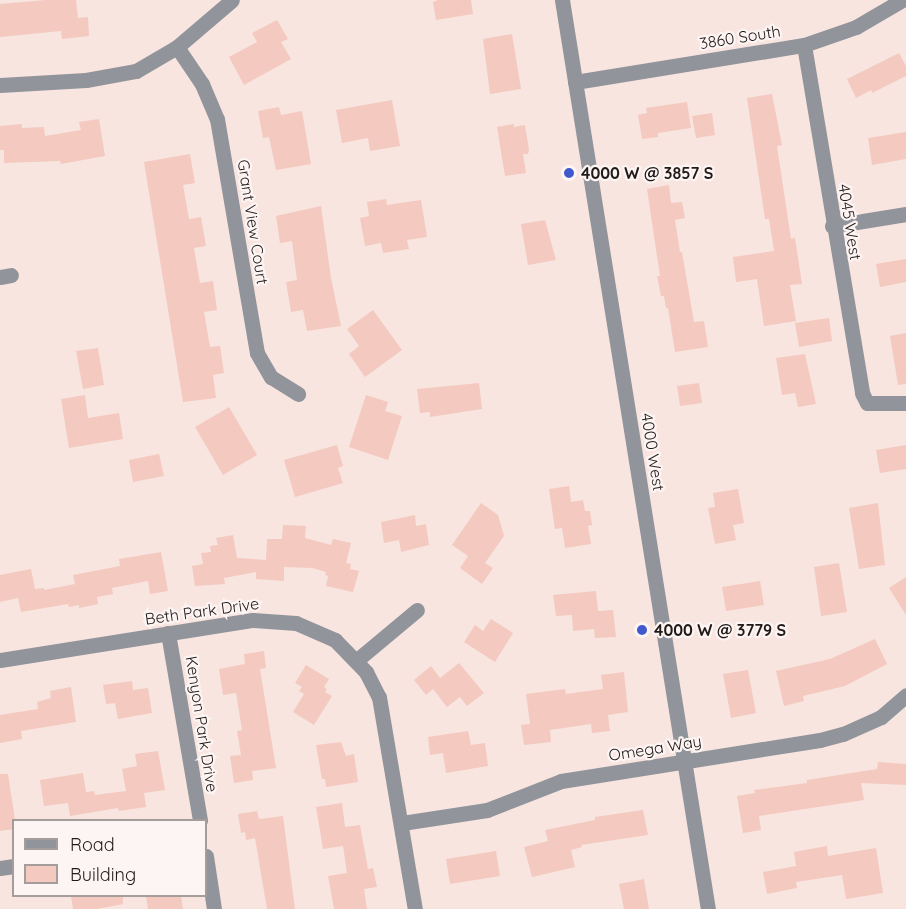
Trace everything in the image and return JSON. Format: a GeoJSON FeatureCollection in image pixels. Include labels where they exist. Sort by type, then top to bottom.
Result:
{"type":"FeatureCollection","features":[{"type":"Feature","properties":{"kind":"street"},"geometry":{"type":"LineString","coordinates":[[0,85],[86,81],[123,74],[147,66],[177,47],[232,0]]}},
{"type":"Feature","properties":{"kind":"street","name":"4000 West"},"geometry":{"type":"LineString","coordinates":[[562,0],[708,909]]}},
{"type":"Feature","properties":{"kind":"street","name":"3860 South"},"geometry":{"type":"LineString","coordinates":[[575,82],[804,45],[855,27],[902,0]]}},
{"type":"Feature","properties":{"kind":"street","name":"4045 West"},"geometry":{"type":"LineString","coordinates":[[804,45],[859,380],[867,404],[906,403]]}},
{"type":"Feature","properties":{"kind":"street","name":"Grant View Court"},"geometry":{"type":"LineString","coordinates":[[177,47],[202,84],[217,119],[257,353],[270,377],[298,394]]}},
{"type":"Feature","properties":{"kind":"street"},"geometry":{"type":"LineString","coordinates":[[832,226],[906,214]]}},
{"type":"Feature","properties":{"kind":"street"},"geometry":{"type":"LineString","coordinates":[[357,660],[417,610]]}},
{"type":"Feature","properties":{"kind":"street","name":"Beth Park Drive"},"geometry":{"type":"LineString","coordinates":[[0,660],[239,621],[282,621],[323,633],[357,660],[374,684],[383,709],[416,909]]}},
{"type":"Feature","properties":{"kind":"street","name":"Kenyon Park Drive"},"geometry":{"type":"LineString","coordinates":[[168,633],[200,819]]}},
{"type":"Feature","properties":{"kind":"street","name":"Omega Way"},"geometry":{"type":"LineString","coordinates":[[402,824],[487,810],[561,781],[843,734],[880,717],[906,695]]}},
{"type":"Feature","properties":{"kind":"street"},"geometry":{"type":"LineString","coordinates":[[207,863],[214,909]]}},
{"type":"Feature","properties":{"kind":"building"},"geometry":{"type":"Polygon","coordinates":[[[76,0],[78,18],[88,17],[89,36],[62,39],[61,31],[0,37],[0,4],[76,0]]]}},
{"type":"Feature","properties":{"kind":"building"},"geometry":{"type":"Polygon","coordinates":[[[471,0],[473,14],[436,20],[433,2],[471,0]]]}},
{"type":"Feature","properties":{"kind":"building"},"geometry":{"type":"Polygon","coordinates":[[[277,20],[288,39],[281,42],[291,59],[244,85],[229,57],[257,42],[252,33],[277,20]]]}},
{"type":"Feature","properties":{"kind":"building"},"geometry":{"type":"Polygon","coordinates":[[[512,34],[521,89],[490,94],[483,39],[512,34]]]}},
{"type":"Feature","properties":{"kind":"building"},"geometry":{"type":"Polygon","coordinates":[[[899,53],[906,66],[906,76],[872,93],[871,90],[856,98],[847,79],[899,53]]]}},
{"type":"Feature","properties":{"kind":"building"},"geometry":{"type":"Polygon","coordinates":[[[772,94],[782,145],[777,146],[791,239],[795,238],[802,284],[790,285],[796,321],[764,326],[757,279],[736,282],[733,257],[774,251],[769,219],[765,219],[747,98],[772,94]]]}},
{"type":"Feature","properties":{"kind":"building"},"geometry":{"type":"Polygon","coordinates":[[[392,100],[400,146],[370,151],[368,138],[342,143],[336,110],[392,100]]]}},
{"type":"Feature","properties":{"kind":"building"},"geometry":{"type":"Polygon","coordinates":[[[687,102],[691,128],[658,133],[658,137],[642,139],[638,115],[647,113],[646,108],[687,102]]]}},
{"type":"Feature","properties":{"kind":"building"},"geometry":{"type":"Polygon","coordinates":[[[279,107],[281,115],[302,111],[311,164],[276,170],[269,137],[263,138],[258,111],[279,107]]]}},
{"type":"Feature","properties":{"kind":"building"},"geometry":{"type":"Polygon","coordinates":[[[712,113],[715,135],[696,138],[692,116],[712,113]]]}},
{"type":"Feature","properties":{"kind":"building"},"geometry":{"type":"Polygon","coordinates":[[[99,119],[105,156],[61,164],[60,161],[4,163],[4,150],[0,150],[0,126],[22,124],[22,128],[44,127],[45,136],[81,130],[79,122],[99,119]]]}},
{"type":"Feature","properties":{"kind":"building"},"geometry":{"type":"Polygon","coordinates":[[[514,124],[514,127],[525,125],[529,150],[528,154],[523,154],[526,173],[505,176],[497,127],[514,124]]]}},
{"type":"Feature","properties":{"kind":"building"},"geometry":{"type":"Polygon","coordinates":[[[906,132],[906,159],[872,165],[868,138],[906,132]]]}},
{"type":"Feature","properties":{"kind":"building"},"geometry":{"type":"Polygon","coordinates":[[[190,154],[195,183],[183,185],[189,219],[201,217],[206,246],[194,248],[200,283],[213,281],[217,310],[204,312],[210,347],[220,346],[224,373],[213,375],[216,398],[183,402],[144,162],[190,154]]]}},
{"type":"Feature","properties":{"kind":"building"},"geometry":{"type":"Polygon","coordinates":[[[669,185],[671,203],[682,202],[685,218],[675,220],[680,252],[682,252],[694,322],[704,321],[708,347],[675,352],[668,308],[666,308],[664,296],[661,296],[657,276],[660,276],[647,189],[669,185]]]}},
{"type":"Feature","properties":{"kind":"building"},"geometry":{"type":"Polygon","coordinates":[[[386,199],[387,205],[421,200],[427,237],[407,240],[409,249],[383,253],[381,243],[365,246],[360,218],[369,216],[367,202],[386,199]]]}},
{"type":"Feature","properties":{"kind":"building"},"geometry":{"type":"Polygon","coordinates":[[[321,206],[331,278],[341,326],[307,331],[303,310],[291,312],[286,282],[297,280],[292,241],[280,243],[276,216],[321,206]]]}},
{"type":"Feature","properties":{"kind":"building"},"geometry":{"type":"Polygon","coordinates":[[[545,220],[556,260],[528,265],[521,224],[545,220]]]}},
{"type":"Feature","properties":{"kind":"building"},"geometry":{"type":"Polygon","coordinates":[[[906,259],[906,282],[880,287],[876,264],[906,259]]]}},
{"type":"Feature","properties":{"kind":"building"},"geometry":{"type":"Polygon","coordinates":[[[373,310],[402,350],[365,377],[349,354],[359,346],[347,329],[373,310]]]}},
{"type":"Feature","properties":{"kind":"building"},"geometry":{"type":"Polygon","coordinates":[[[829,318],[832,341],[799,347],[795,323],[829,318]]]}},
{"type":"Feature","properties":{"kind":"building"},"geometry":{"type":"Polygon","coordinates":[[[906,333],[906,384],[898,385],[890,336],[906,333]]]}},
{"type":"Feature","properties":{"kind":"building"},"geometry":{"type":"Polygon","coordinates":[[[98,348],[104,385],[83,389],[76,351],[98,348]]]}},
{"type":"Feature","properties":{"kind":"building"},"geometry":{"type":"Polygon","coordinates":[[[805,354],[816,404],[798,407],[795,393],[782,395],[776,358],[805,354]]]}},
{"type":"Feature","properties":{"kind":"building"},"geometry":{"type":"Polygon","coordinates":[[[479,383],[482,409],[430,417],[430,412],[420,413],[417,389],[479,383]]]}},
{"type":"Feature","properties":{"kind":"building"},"geometry":{"type":"Polygon","coordinates":[[[699,383],[702,403],[680,406],[677,386],[699,383]]]}},
{"type":"Feature","properties":{"kind":"building"},"geometry":{"type":"Polygon","coordinates":[[[85,395],[88,418],[119,413],[123,439],[69,448],[61,399],[85,395]]]}},
{"type":"Feature","properties":{"kind":"building"},"geometry":{"type":"Polygon","coordinates":[[[366,395],[388,402],[385,411],[402,416],[388,460],[349,447],[366,395]]]}},
{"type":"Feature","properties":{"kind":"building"},"geometry":{"type":"Polygon","coordinates":[[[229,407],[257,455],[223,475],[195,427],[229,407]]]}},
{"type":"Feature","properties":{"kind":"building"},"geometry":{"type":"Polygon","coordinates":[[[337,445],[343,466],[338,468],[343,483],[295,497],[284,460],[337,445]]]}},
{"type":"Feature","properties":{"kind":"building"},"geometry":{"type":"Polygon","coordinates":[[[906,445],[906,469],[880,473],[876,450],[906,445]]]}},
{"type":"Feature","properties":{"kind":"building"},"geometry":{"type":"Polygon","coordinates":[[[159,454],[164,476],[133,482],[129,460],[159,454]]]}},
{"type":"Feature","properties":{"kind":"building"},"geometry":{"type":"Polygon","coordinates":[[[569,486],[571,502],[583,500],[585,511],[590,511],[592,525],[588,526],[591,544],[565,548],[562,528],[555,529],[549,489],[569,486]]]}},
{"type":"Feature","properties":{"kind":"building"},"geometry":{"type":"Polygon","coordinates":[[[738,489],[744,523],[733,525],[736,540],[715,544],[708,508],[715,507],[713,493],[738,489]]]}},
{"type":"Feature","properties":{"kind":"building"},"geometry":{"type":"Polygon","coordinates":[[[481,503],[498,515],[504,536],[485,563],[493,568],[482,584],[460,568],[468,556],[452,545],[481,503]]]}},
{"type":"Feature","properties":{"kind":"building"},"geometry":{"type":"Polygon","coordinates":[[[878,503],[885,565],[859,569],[849,508],[878,503]]]}},
{"type":"Feature","properties":{"kind":"building"},"geometry":{"type":"Polygon","coordinates":[[[415,515],[416,526],[426,524],[429,545],[401,552],[399,540],[384,543],[381,522],[415,515]]]}},
{"type":"Feature","properties":{"kind":"building"},"geometry":{"type":"Polygon","coordinates":[[[283,525],[306,526],[305,538],[331,545],[333,539],[351,543],[346,563],[351,564],[350,569],[359,571],[353,592],[326,586],[328,576],[325,575],[326,572],[312,568],[284,567],[284,581],[256,579],[256,572],[224,578],[225,584],[195,586],[192,566],[203,564],[201,553],[211,552],[210,546],[218,545],[216,538],[233,535],[237,558],[266,560],[267,539],[282,539],[283,525]]]}},
{"type":"Feature","properties":{"kind":"building"},"geometry":{"type":"Polygon","coordinates":[[[161,552],[168,591],[150,594],[148,581],[112,588],[113,594],[97,597],[98,604],[79,608],[79,605],[69,607],[68,604],[21,612],[18,598],[0,602],[0,575],[31,569],[35,589],[44,588],[44,590],[75,584],[73,575],[120,566],[119,559],[161,552]]]}},
{"type":"Feature","properties":{"kind":"building"},"geometry":{"type":"Polygon","coordinates":[[[839,563],[847,612],[821,616],[814,567],[839,563]]]}},
{"type":"Feature","properties":{"kind":"building"},"geometry":{"type":"Polygon","coordinates":[[[906,577],[906,615],[889,588],[906,577]]]}},
{"type":"Feature","properties":{"kind":"building"},"geometry":{"type":"Polygon","coordinates":[[[760,581],[764,605],[726,611],[722,587],[760,581]]]}},
{"type":"Feature","properties":{"kind":"building"},"geometry":{"type":"Polygon","coordinates":[[[596,591],[598,611],[613,610],[616,637],[595,638],[594,629],[573,631],[572,615],[556,616],[553,595],[596,591]]]}},
{"type":"Feature","properties":{"kind":"building"},"geometry":{"type":"Polygon","coordinates":[[[491,619],[513,633],[495,662],[464,642],[475,625],[483,631],[491,619]]]}},
{"type":"Feature","properties":{"kind":"building"},"geometry":{"type":"Polygon","coordinates":[[[875,639],[887,664],[845,686],[803,696],[804,701],[784,706],[776,671],[830,659],[875,639]]]}},
{"type":"Feature","properties":{"kind":"building"},"geometry":{"type":"Polygon","coordinates":[[[264,651],[266,668],[260,669],[276,768],[252,771],[253,780],[234,783],[230,756],[241,755],[237,731],[242,730],[236,693],[223,695],[219,669],[245,664],[244,654],[264,651]]]}},
{"type":"Feature","properties":{"kind":"building"},"geometry":{"type":"Polygon","coordinates":[[[459,663],[484,693],[467,706],[460,697],[447,707],[433,689],[426,695],[414,680],[431,666],[440,678],[459,663]]]}},
{"type":"Feature","properties":{"kind":"building"},"geometry":{"type":"Polygon","coordinates":[[[306,665],[329,679],[324,687],[327,689],[325,692],[332,696],[314,725],[293,712],[304,694],[299,691],[302,687],[295,683],[306,665]]]}},
{"type":"Feature","properties":{"kind":"building"},"geometry":{"type":"Polygon","coordinates":[[[748,670],[756,713],[731,718],[723,674],[748,670]]]}},
{"type":"Feature","properties":{"kind":"building"},"geometry":{"type":"Polygon","coordinates":[[[624,672],[628,712],[608,715],[610,731],[592,733],[591,724],[550,730],[551,742],[524,745],[521,725],[530,724],[526,694],[565,689],[566,694],[603,689],[601,675],[624,672]]]}},
{"type":"Feature","properties":{"kind":"building"},"geometry":{"type":"Polygon","coordinates":[[[132,681],[133,690],[148,688],[152,713],[118,719],[115,703],[106,704],[103,685],[132,681]]]}},
{"type":"Feature","properties":{"kind":"building"},"geometry":{"type":"Polygon","coordinates":[[[71,687],[76,722],[21,731],[22,739],[0,743],[0,715],[38,709],[37,702],[51,698],[50,691],[71,687]]]}},
{"type":"Feature","properties":{"kind":"building"},"geometry":{"type":"Polygon","coordinates":[[[468,731],[471,745],[485,743],[488,766],[446,773],[443,753],[430,755],[428,737],[468,731]]]}},
{"type":"Feature","properties":{"kind":"building"},"geometry":{"type":"Polygon","coordinates":[[[341,742],[346,756],[354,754],[358,782],[326,787],[325,779],[322,779],[316,745],[341,742]]]}},
{"type":"Feature","properties":{"kind":"building"},"geometry":{"type":"Polygon","coordinates":[[[158,751],[165,790],[144,793],[146,807],[119,811],[118,808],[70,816],[68,803],[44,806],[40,780],[83,773],[86,792],[94,791],[95,795],[126,791],[122,769],[137,766],[135,754],[158,751]]]}},
{"type":"Feature","properties":{"kind":"building"},"geometry":{"type":"Polygon","coordinates":[[[878,762],[906,764],[906,785],[861,783],[864,800],[759,816],[761,830],[743,833],[737,796],[755,793],[754,790],[807,783],[807,780],[877,769],[878,762]]]}},
{"type":"Feature","properties":{"kind":"building"},"geometry":{"type":"Polygon","coordinates":[[[0,774],[8,774],[15,819],[12,819],[12,829],[0,831],[0,774]]]}},
{"type":"Feature","properties":{"kind":"building"},"geometry":{"type":"Polygon","coordinates":[[[342,803],[345,827],[360,825],[368,869],[373,868],[377,887],[364,889],[367,909],[334,909],[328,876],[347,873],[343,846],[323,849],[316,807],[342,803]]]}},
{"type":"Feature","properties":{"kind":"building"},"geometry":{"type":"Polygon","coordinates":[[[643,810],[648,835],[581,845],[582,847],[571,850],[575,867],[532,877],[524,847],[548,841],[545,830],[595,820],[595,817],[643,810]]]}},
{"type":"Feature","properties":{"kind":"building"},"geometry":{"type":"Polygon","coordinates":[[[257,811],[259,819],[283,816],[295,909],[267,909],[255,838],[246,840],[245,832],[241,833],[238,814],[257,811]]]}},
{"type":"Feature","properties":{"kind":"building"},"geometry":{"type":"Polygon","coordinates":[[[827,846],[828,856],[876,848],[883,893],[846,899],[842,875],[796,882],[797,888],[767,894],[763,872],[796,866],[794,852],[827,846]]]}},
{"type":"Feature","properties":{"kind":"building"},"geometry":{"type":"Polygon","coordinates":[[[496,851],[500,876],[450,884],[446,859],[496,851]]]}},
{"type":"Feature","properties":{"kind":"building"},"geometry":{"type":"Polygon","coordinates":[[[644,879],[649,909],[624,909],[619,884],[644,879]]]}},
{"type":"Feature","properties":{"kind":"building"},"geometry":{"type":"Polygon","coordinates":[[[71,897],[123,897],[123,904],[97,909],[73,909],[71,897]]]}},
{"type":"Feature","properties":{"kind":"building"},"geometry":{"type":"Polygon","coordinates":[[[146,897],[181,897],[183,909],[148,909],[146,897]]]}},
{"type":"Feature","properties":{"kind":"place","name":"4000 W @ 3857 S"},"geometry":{"type":"Point","coordinates":[569,173]}},
{"type":"Feature","properties":{"kind":"place","name":"4000 W @ 3779 S"},"geometry":{"type":"Point","coordinates":[642,630]}}]}
